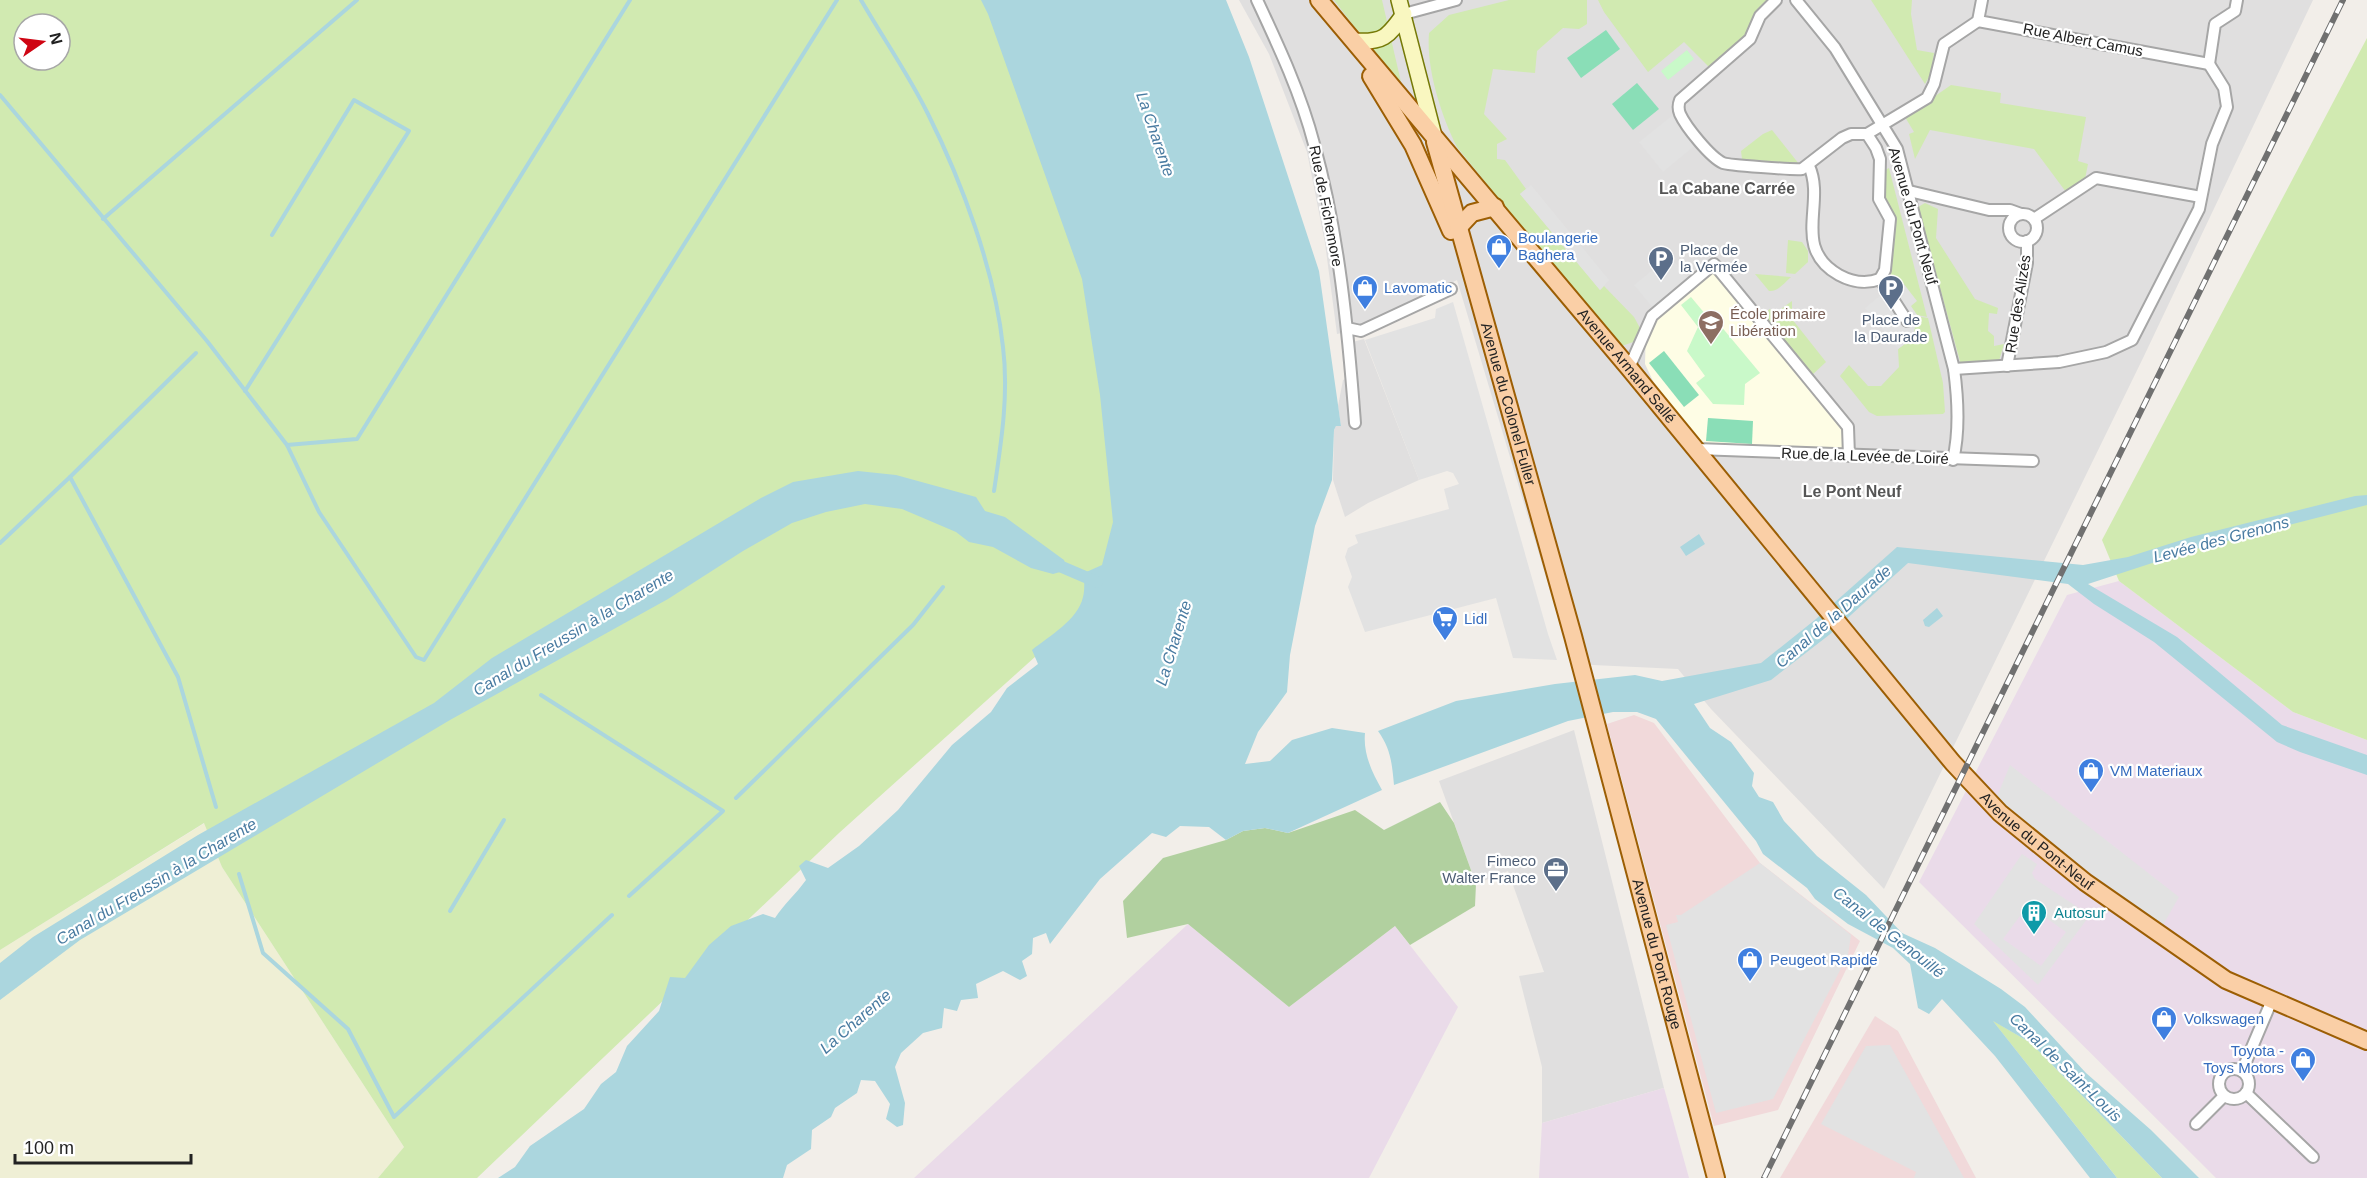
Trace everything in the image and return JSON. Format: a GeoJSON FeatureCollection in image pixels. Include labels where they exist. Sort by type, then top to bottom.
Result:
{"type":"FeatureCollection","features":[{"type":"Feature","properties":{"kind":"main road"},"geometry":{"type":"LineString","coordinates":[[1319,0],[1390,105],[1433,188],[1448,226],[1464,252]]}},
{"type":"Feature","properties":{"kind":"main road"},"geometry":{"type":"LineString","coordinates":[[1354,42],[1376,42],[1383,38],[1391,32],[1401,7]]}},
{"type":"Feature","properties":{"kind":"main road"},"geometry":{"type":"LineString","coordinates":[[1401,7],[1434,136]]}},
{"type":"Feature","properties":{"kind":"main road","name":"Avenue Armand Sallé"},"geometry":{"type":"LineString","coordinates":[[1331,15],[1495,207],[1818,598]]}},
{"type":"Feature","properties":{"kind":"main road","name":"Avenue du Colonel Fuller"},"geometry":{"type":"LineString","coordinates":[[1434,136],[1464,252],[1598,731]]}},
{"type":"Feature","properties":{"kind":"main road"},"geometry":{"type":"LineString","coordinates":[[1458,228],[1472,213],[1495,207]]}},
{"type":"Feature","properties":{"kind":"main road","name":"Avenue du Pont-Neuf"},"geometry":{"type":"LineString","coordinates":[[1818,598],[1953,763],[2000,813],[2085,882],[2226,980],[2367,1041]]}},
{"type":"Feature","properties":{"kind":"main road","name":"Avenue du Pont Rouge"},"geometry":{"type":"LineString","coordinates":[[1598,731],[1716,1178]]}},
{"type":"Feature","properties":{"kind":"street","name":"Rue de Fichemore"},"geometry":{"type":"LineString","coordinates":[[1257,0],[1285,60],[1314,143],[1329,206],[1347,328],[1355,423]]}},
{"type":"Feature","properties":{"kind":"street"},"geometry":{"type":"LineString","coordinates":[[1401,7],[1456,0]]}},
{"type":"Feature","properties":{"kind":"street"},"geometry":{"type":"LineString","coordinates":[[1776,0],[1760,16],[1750,39],[1680,100],[1678,106],[1680,114],[1713,157],[1725,164],[1796,170],[1809,165],[1851,134],[1867,134],[1927,98],[1934,84],[1944,44],[1978,21],[1982,0]]}},
{"type":"Feature","properties":{"kind":"street","name":"Avenue du Pont Neuf"},"geometry":{"type":"LineString","coordinates":[[1796,0],[1835,48],[1897,149],[1954,369],[1957,443],[1953,460]]}},
{"type":"Feature","properties":{"kind":"street"},"geometry":{"type":"LineString","coordinates":[[1954,369],[2078,358],[2106,352],[2133,340],[2199,209],[2212,144],[2227,107],[2224,88],[2209,64],[2215,24],[2235,11],[2237,0]]}},
{"type":"Feature","properties":{"kind":"street","name":"Rue Albert Camus"},"geometry":{"type":"LineString","coordinates":[[1978,21],[2209,64]]}},
{"type":"Feature","properties":{"kind":"street"},"geometry":{"type":"LineString","coordinates":[[1867,134],[1880,159],[1879,199],[1890,219],[1885,270],[1880,279]]}},
{"type":"Feature","properties":{"kind":"street"},"geometry":{"type":"LineString","coordinates":[[1809,165],[1814,181],[1811,234],[1816,251],[1835,273],[1844,278],[1863,282],[1880,279]]}},
{"type":"Feature","properties":{"kind":"street"},"geometry":{"type":"LineString","coordinates":[[2034,219],[2096,178],[2201,197]]}},
{"type":"Feature","properties":{"kind":"street"},"geometry":{"type":"LineString","coordinates":[[1909,191],[1989,210],[2010,210],[2034,219]]}},
{"type":"Feature","properties":{"kind":"street"},"geometry":{"type":"LineString","coordinates":[[1989,210],[2010,226],[2014,238],[2027,241],[2037,232],[2034,219]]}},
{"type":"Feature","properties":{"kind":"street"},"geometry":{"type":"LineString","coordinates":[[2010,226],[2013,218],[2021,214]]}},
{"type":"Feature","properties":{"kind":"street","name":"Rue des Alizés"},"geometry":{"type":"LineString","coordinates":[[2007,366],[2027,263],[2027,241]]}},
{"type":"Feature","properties":{"kind":"street"},"geometry":{"type":"LineString","coordinates":[[1629,368],[1652,316],[1714,264],[1848,427],[1849,456]]}},
{"type":"Feature","properties":{"kind":"street"},"geometry":{"type":"LineString","coordinates":[[1880,279],[1908,321]]}},
{"type":"Feature","properties":{"kind":"street"},"geometry":{"type":"LineString","coordinates":[[1347,328],[1360,331],[1451,289]]}},
{"type":"Feature","properties":{"kind":"street","name":"Rue de la Levée de Loiré"},"geometry":{"type":"LineString","coordinates":[[1697,449],[1953,460],[2033,461]]}},
{"type":"Feature","properties":{"kind":"street"},"geometry":{"type":"LineString","coordinates":[[2242,1071],[2272,1000]]}},
{"type":"Feature","properties":{"kind":"street"},"geometry":{"type":"LineString","coordinates":[[2232,1069],[2242,1071],[2249,1083],[2247,1093],[2238,1099],[2224,1096],[2219,1082],[2223,1073],[2232,1069]]}},
{"type":"Feature","properties":{"kind":"street"},"geometry":{"type":"LineString","coordinates":[[2247,1093],[2313,1157]]}},
{"type":"Feature","properties":{"kind":"street"},"geometry":{"type":"LineString","coordinates":[[2196,1124],[2224,1096]]}},
{"type":"Feature","properties":{"kind":"shaded area"},"geometry":{"type":"Polygon","coordinates":[[[1239,0],[2313,0],[2144,356],[1884,889],[1711,709],[1678,669],[1572,664],[1457,280],[1360,329],[1337,334],[1325,243],[1307,152],[1269,54],[1239,0]]]}},
{"type":"Feature","properties":{"kind":"shaded area"},"geometry":{"type":"Polygon","coordinates":[[[1674,114],[1698,143],[1663,172],[1639,142],[1674,114]]]}},
{"type":"Feature","properties":{"kind":"shaded area"},"geometry":{"type":"Polygon","coordinates":[[[1531,185],[1609,280],[1600,290],[1520,194],[1531,185]]]}},
{"type":"Feature","properties":{"kind":"shaded area","name":"Place de la Vermée"},"geometry":{"type":"Polygon","coordinates":[[[1670,256],[1688,279],[1653,308],[1634,285],[1670,256]]]}},
{"type":"Feature","properties":{"kind":"shaded area","name":"École primaire Libération"},"geometry":{"type":"Polygon","coordinates":[[[1714,264],[1843,431],[1843,449],[1701,444],[1653,381],[1645,364],[1646,328],[1714,264]]]}},
{"type":"Feature","properties":{"kind":"shaded area","name":"Place de la Daurade"},"geometry":{"type":"Polygon","coordinates":[[[1900,279],[1917,301],[1911,306],[1917,315],[1913,338],[1898,349],[1865,308],[1900,279]]]}},
{"type":"Feature","properties":{"kind":"shaded area"},"geometry":{"type":"Polygon","coordinates":[[[1453,302],[1557,660],[1513,658],[1496,598],[1365,632],[1348,587],[1352,577],[1345,557],[1348,548],[1358,543],[1355,535],[1449,509],[1444,489],[1459,484],[1453,473],[1447,471],[1419,480],[1365,340],[1435,318],[1436,309],[1453,302]]]}},
{"type":"Feature","properties":{"kind":"shaded area"},"geometry":{"type":"Polygon","coordinates":[[[1364,339],[1419,480],[1368,503],[1345,517],[1333,480],[1334,430],[1336,426],[1341,426],[1338,406],[1343,380],[1348,378],[1345,344],[1364,339]]]}},
{"type":"Feature","properties":{"kind":"shaded area"},"geometry":{"type":"Polygon","coordinates":[[[2119,581],[2293,712],[2367,740],[2367,1178],[2216,1178],[1919,882],[2067,595],[2119,581]]]}},
{"type":"Feature","properties":{"kind":"shaded area"},"geometry":{"type":"Polygon","coordinates":[[[1634,715],[1654,723],[1760,863],[1860,941],[1778,1110],[1714,1126],[1607,724],[1634,715]]]}},
{"type":"Feature","properties":{"kind":"shaded area"},"geometry":{"type":"Polygon","coordinates":[[[1574,730],[1664,1088],[1542,1123],[1542,1067],[1519,976],[1544,972],[1508,871],[1476,884],[1439,781],[1574,730]]]}},
{"type":"Feature","properties":{"kind":"shaded area"},"geometry":{"type":"Polygon","coordinates":[[[2010,765],[2179,897],[2163,925],[2141,912],[2003,807],[1996,799],[2010,765]]]}},
{"type":"Feature","properties":{"kind":"shaded area"},"geometry":{"type":"Polygon","coordinates":[[[205,823],[222,867],[404,1147],[378,1178],[0,1178],[0,950],[205,823]]]}},
{"type":"Feature","properties":{"kind":"shaded area"},"geometry":{"type":"Polygon","coordinates":[[[2022,854],[2037,864],[2032,873],[2035,879],[2085,912],[2093,911],[2038,985],[1974,924],[2022,854]],[[2028,905],[2003,939],[2041,966],[2066,932],[2028,905]]]}},
{"type":"Feature","properties":{"kind":"shaded area"},"geometry":{"type":"Polygon","coordinates":[[[1760,863],[1851,935],[1848,955],[1773,1099],[1716,1113],[1666,925],[1678,922],[1676,915],[1681,915],[1760,863]]]}},
{"type":"Feature","properties":{"kind":"shaded area"},"geometry":{"type":"Polygon","coordinates":[[[1188,924],[1289,1007],[1395,926],[1458,1007],[1369,1178],[914,1178],[1188,924]]]}},
{"type":"Feature","properties":{"kind":"shaded area"},"geometry":{"type":"Polygon","coordinates":[[[1875,1016],[1898,1031],[1976,1178],[1780,1178],[1875,1016]]]}},
{"type":"Feature","properties":{"kind":"shaded area"},"geometry":{"type":"Polygon","coordinates":[[[1890,1045],[1964,1178],[1914,1178],[1916,1172],[1821,1124],[1866,1046],[1890,1045]]]}},
{"type":"Feature","properties":{"kind":"shaded area"},"geometry":{"type":"Polygon","coordinates":[[[1664,1088],[1689,1178],[1539,1178],[1542,1123],[1664,1088]]]}},
{"type":"Feature","properties":{"kind":"green space"},"geometry":{"type":"Polygon","coordinates":[[[0,0],[1019,0],[1129,269],[1115,585],[839,833],[477,1178],[378,1178],[404,1147],[222,867],[204,823],[0,950],[0,0]]]}},
{"type":"Feature","properties":{"kind":"green space"},"geometry":{"type":"Polygon","coordinates":[[[1334,0],[1382,0],[1401,82],[1366,42],[1334,0]]]}},
{"type":"Feature","properties":{"kind":"green space"},"geometry":{"type":"Polygon","coordinates":[[[1509,0],[1587,0],[1587,24],[1579,29],[1563,28],[1537,51],[1535,73],[1493,69],[1484,114],[1507,139],[1497,144],[1497,159],[1505,160],[1526,189],[1520,194],[1600,290],[1604,286],[1634,317],[1640,328],[1636,341],[1619,347],[1457,147],[1440,106],[1432,76],[1429,33],[1449,15],[1509,0]]]}},
{"type":"Feature","properties":{"kind":"green space"},"geometry":{"type":"Polygon","coordinates":[[[1598,0],[1769,0],[1753,18],[1747,36],[1709,67],[1684,42],[1648,72],[1604,12],[1598,0]]]}},
{"type":"Feature","properties":{"kind":"green space"},"geometry":{"type":"Polygon","coordinates":[[[1871,0],[1912,0],[1911,14],[1917,50],[1934,53],[1931,73],[1925,84],[1871,0]]]}},
{"type":"Feature","properties":{"kind":"green space"},"geometry":{"type":"Polygon","coordinates":[[[1606,30],[1620,49],[1581,78],[1567,58],[1606,30]]]}},
{"type":"Feature","properties":{"kind":"green space"},"geometry":{"type":"Polygon","coordinates":[[[2367,38],[2367,740],[2293,712],[2119,581],[2102,540],[2367,38]]]}},
{"type":"Feature","properties":{"kind":"green space"},"geometry":{"type":"Polygon","coordinates":[[[1687,50],[1694,59],[1668,80],[1661,71],[1687,50]]]}},
{"type":"Feature","properties":{"kind":"green space"},"geometry":{"type":"Polygon","coordinates":[[[1637,83],[1659,109],[1633,130],[1612,104],[1637,83]]]}},
{"type":"Feature","properties":{"kind":"green space"},"geometry":{"type":"Polygon","coordinates":[[[1951,85],[2001,93],[2000,103],[2086,117],[2078,161],[2088,164],[2085,179],[2066,192],[2034,149],[1930,130],[1915,159],[1909,134],[1914,132],[1905,117],[1951,85]]]}},
{"type":"Feature","properties":{"kind":"green space"},"geometry":{"type":"Polygon","coordinates":[[[1772,130],[1799,164],[1742,159],[1741,151],[1772,130]]]}},
{"type":"Feature","properties":{"kind":"green space"},"geometry":{"type":"Polygon","coordinates":[[[1889,168],[1927,317],[1917,315],[1910,306],[1900,279],[1893,285],[1888,278],[1894,225],[1882,199],[1885,170],[1889,168]]]}},
{"type":"Feature","properties":{"kind":"green space"},"geometry":{"type":"Polygon","coordinates":[[[1925,203],[1938,209],[1936,238],[1975,299],[1998,308],[1997,314],[1989,313],[1988,331],[1994,336],[1994,346],[2004,344],[1999,361],[1961,365],[1918,207],[1925,203]]]}},
{"type":"Feature","properties":{"kind":"green space"},"geometry":{"type":"Polygon","coordinates":[[[1788,240],[1802,242],[1808,251],[1808,262],[1795,274],[1786,273],[1788,240]]]}},
{"type":"Feature","properties":{"kind":"green space"},"geometry":{"type":"Polygon","coordinates":[[[1755,274],[1791,277],[1778,289],[1769,291],[1755,274]]]}},
{"type":"Feature","properties":{"kind":"green space"},"geometry":{"type":"Polygon","coordinates":[[[1691,297],[1711,321],[1715,319],[1760,373],[1745,384],[1744,405],[1713,404],[1696,383],[1705,376],[1687,351],[1698,327],[1681,305],[1691,297]]]}},
{"type":"Feature","properties":{"kind":"green space"},"geometry":{"type":"Polygon","coordinates":[[[1792,301],[1792,319],[1826,362],[1811,376],[1761,315],[1770,309],[1774,314],[1792,301]]]}},
{"type":"Feature","properties":{"kind":"green space"},"geometry":{"type":"Polygon","coordinates":[[[1916,316],[1928,318],[1943,383],[1945,412],[1943,414],[1877,416],[1869,412],[1840,376],[1849,365],[1868,386],[1881,386],[1899,367],[1898,349],[1913,338],[1916,316]]]}},
{"type":"Feature","properties":{"kind":"green space"},"geometry":{"type":"Polygon","coordinates":[[[1664,351],[1699,395],[1684,407],[1649,363],[1664,351]]]}},
{"type":"Feature","properties":{"kind":"green space"},"geometry":{"type":"Polygon","coordinates":[[[1708,418],[1753,421],[1752,444],[1706,441],[1708,418]]]}},
{"type":"Feature","properties":{"kind":"green space"},"geometry":{"type":"Polygon","coordinates":[[[1440,802],[1454,823],[1476,884],[1475,906],[1410,945],[1395,926],[1289,1007],[1188,924],[1127,938],[1123,901],[1163,858],[1226,840],[1243,831],[1265,828],[1288,833],[1355,810],[1384,830],[1440,802]]]}},
{"type":"Feature","properties":{"kind":"green space"},"geometry":{"type":"Polygon","coordinates":[[[1992,1020],[2031,1043],[2162,1178],[2117,1178],[1992,1020]]]}},
{"type":"Feature","properties":{"kind":"water","name":"La Charente"},"geometry":{"type":"Polygon","coordinates":[[[981,0],[1226,0],[1249,57],[1319,271],[1341,426],[1336,426],[1334,430],[1332,480],[1315,526],[1290,655],[1287,692],[1258,732],[1245,764],[1270,761],[1292,740],[1332,728],[1365,733],[1367,756],[1382,790],[1288,833],[1265,828],[1243,831],[1226,840],[1209,827],[1180,826],[1166,837],[1152,833],[1100,879],[1050,944],[1046,933],[1033,938],[1032,954],[1022,961],[1027,976],[1020,980],[1003,971],[976,984],[978,998],[961,1000],[957,1011],[944,1008],[942,1028],[923,1033],[901,1053],[895,1067],[905,1103],[903,1125],[897,1127],[886,1119],[890,1104],[875,1081],[861,1080],[857,1093],[835,1108],[831,1117],[812,1130],[811,1149],[787,1165],[783,1178],[498,1178],[515,1167],[530,1146],[584,1109],[601,1084],[616,1072],[627,1046],[659,1011],[670,977],[685,978],[709,945],[731,926],[763,914],[775,918],[806,880],[799,866],[806,860],[828,868],[859,846],[898,810],[952,745],[991,712],[1007,688],[1038,664],[1032,650],[1062,627],[1075,613],[1084,594],[1084,573],[1102,565],[1113,522],[1100,395],[1082,279],[988,14],[981,0]]]}},
{"type":"Feature","properties":{"kind":"water"},"geometry":{"type":"Polygon","coordinates":[[[858,471],[896,475],[976,497],[985,511],[1005,517],[1064,560],[1067,570],[1053,574],[1031,568],[993,547],[969,542],[956,532],[902,509],[865,504],[826,512],[792,523],[668,599],[450,720],[80,940],[0,1000],[0,963],[33,937],[198,835],[434,703],[492,658],[761,498],[793,482],[858,471]]]}},
{"type":"Feature","properties":{"kind":"water"},"geometry":{"type":"Polygon","coordinates":[[[2367,495],[2367,505],[2192,550],[2088,584],[2177,637],[2282,725],[2367,755],[2367,775],[2277,742],[2154,642],[2094,604],[2068,584],[1908,563],[1829,635],[1771,680],[1694,704],[1710,728],[1731,742],[1754,773],[1752,786],[1759,797],[1773,802],[1784,821],[1817,856],[1866,895],[1902,933],[1935,948],[2001,989],[2025,1007],[2086,1073],[2151,1130],[2199,1178],[2162,1178],[2031,1043],[1993,1021],[2117,1178],[2090,1178],[1995,1056],[1942,999],[1929,1014],[1918,1008],[1910,964],[1893,948],[1848,924],[1763,854],[1756,841],[1656,719],[1637,712],[1613,712],[1568,721],[1394,785],[1388,750],[1378,731],[1456,701],[1555,684],[1635,675],[1662,681],[1761,663],[1816,619],[1897,547],[2083,565],[2128,557],[2191,537],[2355,496],[2367,495]]]}},
{"type":"Feature","properties":{"kind":"water"},"geometry":{"type":"Polygon","coordinates":[[[1699,534],[1705,544],[1686,556],[1680,547],[1699,534]]]}},
{"type":"Feature","properties":{"kind":"water"},"geometry":{"type":"Polygon","coordinates":[[[1937,608],[1943,616],[1929,627],[1925,626],[1923,620],[1937,608]]]}},
{"type":"Feature","properties":{"kind":"waterway"},"geometry":{"type":"LineString","coordinates":[[103,219],[357,0]]}},
{"type":"Feature","properties":{"kind":"waterway"},"geometry":{"type":"LineString","coordinates":[[0,95],[207,341],[287,445],[357,439],[630,0]]}},
{"type":"Feature","properties":{"kind":"waterway"},"geometry":{"type":"LineString","coordinates":[[287,445],[319,512],[416,657],[424,660],[837,0]]}},
{"type":"Feature","properties":{"kind":"waterway"},"geometry":{"type":"LineString","coordinates":[[861,0],[921,99],[941,140],[965,198],[985,258],[999,318],[1005,365],[1003,419],[994,491]]}},
{"type":"Feature","properties":{"kind":"waterway"},"geometry":{"type":"LineString","coordinates":[[245,391],[409,131],[354,100],[272,235]]}},
{"type":"Feature","properties":{"kind":"waterway"},"geometry":{"type":"LineString","coordinates":[[70,477],[196,353]]}},
{"type":"Feature","properties":{"kind":"waterway"},"geometry":{"type":"LineString","coordinates":[[0,543],[70,477],[178,677],[216,807]]}},
{"type":"Feature","properties":{"kind":"waterway","name":"Canal du Freussin à la Charente"},"geometry":{"type":"LineString","coordinates":[[1055,564],[1097,582]]}},
{"type":"Feature","properties":{"kind":"waterway"},"geometry":{"type":"LineString","coordinates":[[736,798],[913,625],[943,587]]}},
{"type":"Feature","properties":{"kind":"waterway"},"geometry":{"type":"LineString","coordinates":[[541,695],[723,811],[629,896]]}},
{"type":"Feature","properties":{"kind":"waterway"},"geometry":{"type":"LineString","coordinates":[[450,911],[504,820]]}},
{"type":"Feature","properties":{"kind":"waterway"},"geometry":{"type":"LineString","coordinates":[[239,874],[263,953],[348,1029],[394,1117],[612,915]]}},
{"type":"Feature","properties":{"kind":"railway"},"geometry":{"type":"LineString","coordinates":[[1764,1178],[2343,0]]}},
{"type":"Feature","properties":{"kind":"place","name":"Boulangerie Baghera"},"geometry":{"type":"Point","coordinates":[1499,270]}},
{"type":"Feature","properties":{"kind":"place","name":"Place de la Vermée"},"geometry":{"type":"Point","coordinates":[1661,282]}},
{"type":"Feature","properties":{"kind":"place","name":"Lavomatic"},"geometry":{"type":"Point","coordinates":[1365,311]}},
{"type":"Feature","properties":{"kind":"place","name":"Place de la Daurade"},"geometry":{"type":"Point","coordinates":[1891,311]}},
{"type":"Feature","properties":{"kind":"place","name":"École primaire Libération"},"geometry":{"type":"Point","coordinates":[1711,346]}},
{"type":"Feature","properties":{"kind":"place","name":"Lidl"},"geometry":{"type":"Point","coordinates":[1445,642]}},
{"type":"Feature","properties":{"kind":"place","name":"VM Materiaux"},"geometry":{"type":"Point","coordinates":[2091,794]}},
{"type":"Feature","properties":{"kind":"place","name":"Fimeco Walter France"},"geometry":{"type":"Point","coordinates":[1556,893]}},
{"type":"Feature","properties":{"kind":"place","name":"Autosur"},"geometry":{"type":"Point","coordinates":[2034,936]}},
{"type":"Feature","properties":{"kind":"place","name":"Peugeot Rapide"},"geometry":{"type":"Point","coordinates":[1750,983]}},
{"type":"Feature","properties":{"kind":"place","name":"Volkswagen"},"geometry":{"type":"Point","coordinates":[2164,1042]}},
{"type":"Feature","properties":{"kind":"place","name":"Toyota - Toys Motors"},"geometry":{"type":"Point","coordinates":[2303,1083]}},
{"type":"Feature","properties":{"kind":"district","name":"La Cabane Carrée"},"geometry":{"type":"Point","coordinates":[1727,188]}},
{"type":"Feature","properties":{"kind":"district","name":"Le Pont Neuf"},"geometry":{"type":"Point","coordinates":[1852,491]}},
{"type":"Feature","properties":{"kind":"water label","name":"Levée des Grenons"},"geometry":{"type":"Point","coordinates":[2221,539]}},
{"type":"Feature","properties":{"kind":"water label","name":"Canal de la Daurade"},"geometry":{"type":"Point","coordinates":[1833,616]}},
{"type":"Feature","properties":{"kind":"water label","name":"Canal de Genouillé"},"geometry":{"type":"Point","coordinates":[1889,932]}},
{"type":"Feature","properties":{"kind":"water label","name":"Canal de Saint-Louis"},"geometry":{"type":"Point","coordinates":[2066,1067]}}]}
